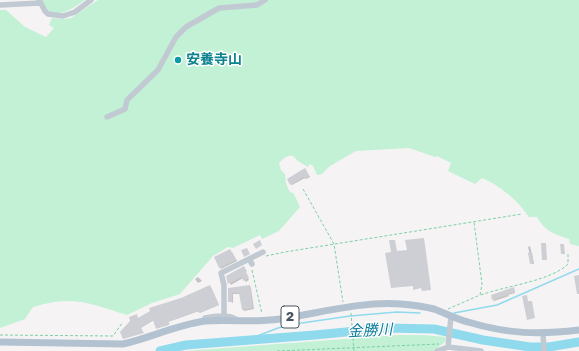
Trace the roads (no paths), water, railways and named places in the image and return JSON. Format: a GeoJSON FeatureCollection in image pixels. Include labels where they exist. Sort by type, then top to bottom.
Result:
{"type":"FeatureCollection","features":[{"type":"Feature","properties":{"kind":"main road","name":"2"},"geometry":{"type":"LineString","coordinates":[[0,342],[123,344],[135,342],[175,328],[197,323],[279,319],[385,304],[423,306],[448,317],[490,328],[532,334],[543,335],[579,330]]}},
{"type":"Feature","properties":{"kind":"street"},"geometry":{"type":"LineString","coordinates":[[0,5],[10,2],[40,1],[45,12],[48,14],[63,16],[75,12],[91,0]]}},
{"type":"Feature","properties":{"kind":"street"},"geometry":{"type":"LineString","coordinates":[[107,117],[125,109],[127,100],[158,70],[176,37],[186,27],[219,8],[257,5],[265,0]]}},
{"type":"Feature","properties":{"kind":"street"},"geometry":{"type":"LineString","coordinates":[[224,316],[224,285],[221,273],[264,255]]}},
{"type":"Feature","properties":{"kind":"street"},"geometry":{"type":"LineString","coordinates":[[197,323],[204,319],[224,316],[233,317],[238,321]]}},
{"type":"Feature","properties":{"kind":"street"},"geometry":{"type":"LineString","coordinates":[[448,317],[448,344]]}},
{"type":"Feature","properties":{"kind":"street"},"geometry":{"type":"LineString","coordinates":[[543,335],[544,351]]}},
{"type":"Feature","properties":{"kind":"street"},"geometry":{"type":"LineString","coordinates":[[436,351],[448,344],[481,351]]}},
{"type":"Feature","properties":{"kind":"waterway"},"geometry":{"type":"LineString","coordinates":[[454,313],[497,305],[579,269]]}},
{"type":"Feature","properties":{"kind":"waterway"},"geometry":{"type":"LineString","coordinates":[[247,340],[278,328],[295,324],[350,316],[397,312],[420,313]]}},
{"type":"Feature","properties":{"kind":"waterway","name":"金勝川"},"geometry":{"type":"LineString","coordinates":[[160,351],[186,345],[387,328],[434,329],[483,340],[530,347],[549,347],[579,342]]}},
{"type":"Feature","properties":{"kind":"place","name":"安養寺山"},"geometry":{"type":"Point","coordinates":[178,60]}}]}
